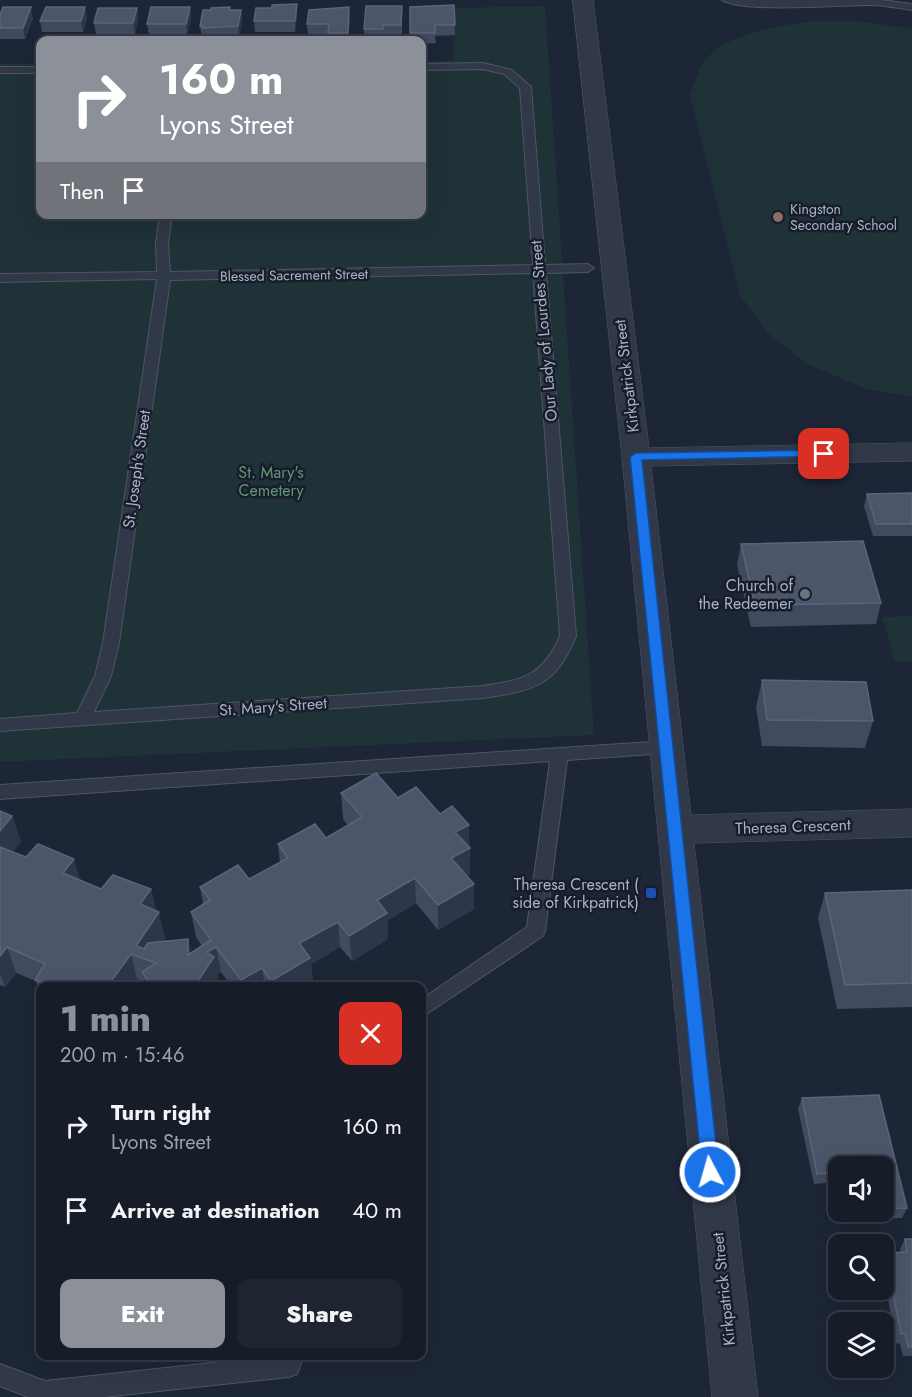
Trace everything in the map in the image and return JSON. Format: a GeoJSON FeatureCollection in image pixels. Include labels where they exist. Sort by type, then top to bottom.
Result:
{"type":"FeatureCollection","features":[{"type":"Feature","properties":{"kind":"street","name":"Kirkpatrick Street"},"geometry":{"type":"LineString","coordinates":[[583,0],[636,457],[735,1397]]}},
{"type":"Feature","properties":{"kind":"street"},"geometry":{"type":"LineString","coordinates":[[636,457],[912,452]]}},
{"type":"Feature","properties":{"kind":"street","name":"Theresa Crescent"},"geometry":{"type":"LineString","coordinates":[[674,830],[912,823]]}},
{"type":"Feature","properties":{"kind":"lane"},"geometry":{"type":"LineString","coordinates":[[727,0],[750,3],[874,1],[912,7]]}},
{"type":"Feature","properties":{"kind":"lane","name":"Our Lady of Lourdes Street"},"geometry":{"type":"LineString","coordinates":[[426,67],[483,66],[508,72],[525,87],[537,267],[568,636],[561,658],[544,676]]}},
{"type":"Feature","properties":{"kind":"lane"},"geometry":{"type":"LineString","coordinates":[[0,70],[36,70]]}},
{"type":"Feature","properties":{"kind":"lane","name":"St. Joseph's Street"},"geometry":{"type":"LineString","coordinates":[[82,719],[103,676],[111,644],[164,276],[162,244],[165,219]]}},
{"type":"Feature","properties":{"kind":"lane","name":"Blessed Sacrement Street"},"geometry":{"type":"LineString","coordinates":[[0,278],[321,275],[537,267],[588,268]]}},
{"type":"Feature","properties":{"kind":"lane","name":"St. Mary's Street"},"geometry":{"type":"LineString","coordinates":[[0,725],[483,692],[514,687],[544,676]]}},
{"type":"Feature","properties":{"kind":"lane"},"geometry":{"type":"LineString","coordinates":[[0,792],[666,747]]}},
{"type":"Feature","properties":{"kind":"lane"},"geometry":{"type":"LineString","coordinates":[[426,1006],[536,931],[559,754]]}},
{"type":"Feature","properties":{"kind":"lane"},"geometry":{"type":"LineString","coordinates":[[0,1375],[45,1392],[289,1366],[291,1360]]}},
{"type":"Feature","properties":{"kind":"green space","name":"St. Mary's Cemetery"},"geometry":{"type":"Polygon","coordinates":[[[545,6],[594,735],[0,762],[0,64],[36,64],[36,219],[426,219],[426,61],[453,61],[454,8],[545,6]]]}},
{"type":"Feature","properties":{"kind":"green space"},"geometry":{"type":"Polygon","coordinates":[[[811,21],[860,21],[912,29],[912,397],[867,389],[807,364],[767,332],[740,295],[690,95],[700,68],[720,47],[734,39],[766,29],[811,21]]]}},
{"type":"Feature","properties":{"kind":"green space"},"geometry":{"type":"Polygon","coordinates":[[[912,616],[912,662],[895,661],[882,617],[912,616]]]}},
{"type":"Feature","properties":{"kind":"building"},"geometry":{"type":"Polygon","coordinates":[[[297,4],[295,21],[254,21],[256,8],[297,4]]]}},
{"type":"Feature","properties":{"kind":"building"},"geometry":{"type":"Polygon","coordinates":[[[454,5],[455,25],[435,25],[435,33],[410,33],[410,7],[454,5]]]}},
{"type":"Feature","properties":{"kind":"building"},"geometry":{"type":"Polygon","coordinates":[[[366,6],[402,6],[401,25],[383,25],[383,29],[364,29],[366,6]]]}},
{"type":"Feature","properties":{"kind":"building"},"geometry":{"type":"Polygon","coordinates":[[[3,7],[31,7],[23,28],[0,28],[0,15],[3,7]]]}},
{"type":"Feature","properties":{"kind":"building"},"geometry":{"type":"Polygon","coordinates":[[[46,7],[85,7],[81,21],[40,21],[46,7]]]}},
{"type":"Feature","properties":{"kind":"building"},"geometry":{"type":"Polygon","coordinates":[[[151,7],[190,7],[186,24],[147,24],[151,7]]]}},
{"type":"Feature","properties":{"kind":"building"},"geometry":{"type":"Polygon","coordinates":[[[230,7],[229,10],[241,10],[238,26],[202,28],[203,26],[200,26],[203,10],[230,7]]]}},
{"type":"Feature","properties":{"kind":"building"},"geometry":{"type":"Polygon","coordinates":[[[349,7],[348,33],[328,33],[329,24],[307,24],[309,10],[349,7]]]}},
{"type":"Feature","properties":{"kind":"building"},"geometry":{"type":"Polygon","coordinates":[[[98,8],[137,8],[133,23],[94,23],[98,8]]]}},
{"type":"Feature","properties":{"kind":"building"},"geometry":{"type":"Polygon","coordinates":[[[912,493],[912,524],[876,524],[867,494],[912,493]]]}},
{"type":"Feature","properties":{"kind":"building","name":"Church of the Redeemer"},"geometry":{"type":"Polygon","coordinates":[[[863,541],[881,603],[755,605],[741,544],[863,541]]]}},
{"type":"Feature","properties":{"kind":"building"},"geometry":{"type":"Polygon","coordinates":[[[762,680],[866,682],[873,721],[767,720],[762,680]]]}},
{"type":"Feature","properties":{"kind":"building"},"geometry":{"type":"Polygon","coordinates":[[[376,773],[398,798],[416,787],[440,814],[452,806],[469,825],[455,832],[470,848],[451,858],[474,884],[438,905],[415,878],[377,900],[387,913],[349,936],[338,922],[301,942],[300,944],[310,958],[271,981],[262,968],[241,980],[216,947],[207,952],[214,957],[197,982],[149,982],[142,972],[156,963],[131,954],[111,982],[40,982],[35,980],[45,964],[7,947],[0,956],[0,847],[26,857],[38,844],[74,859],[63,873],[101,889],[113,875],[151,889],[140,904],[159,912],[136,946],[144,949],[148,943],[188,939],[188,955],[211,940],[191,912],[210,900],[200,887],[238,865],[249,879],[288,858],[278,844],[315,824],[326,838],[362,817],[341,793],[376,773]]]}},
{"type":"Feature","properties":{"kind":"building"},"geometry":{"type":"Polygon","coordinates":[[[0,811],[12,816],[0,831],[0,811]]]}},
{"type":"Feature","properties":{"kind":"building"},"geometry":{"type":"Polygon","coordinates":[[[912,890],[912,983],[845,985],[825,893],[912,890]]]}},
{"type":"Feature","properties":{"kind":"building"},"geometry":{"type":"Polygon","coordinates":[[[879,1095],[907,1208],[894,1209],[894,1156],[828,1156],[828,1173],[817,1174],[802,1098],[879,1095]]]}},
{"type":"Feature","properties":{"kind":"building"},"geometry":{"type":"Polygon","coordinates":[[[905,1239],[912,1239],[912,1347],[908,1347],[905,1334],[901,1334],[894,1299],[894,1253],[907,1252],[905,1239]]]}},
{"type":"Feature","properties":{"kind":"place","name":"Kingston Secondary School"},"geometry":{"type":"Point","coordinates":[778,217]}},
{"type":"Feature","properties":{"kind":"place","name":"Church of the Redeemer"},"geometry":{"type":"Point","coordinates":[805,594]}},
{"type":"Feature","properties":{"kind":"place","name":"Theresa Crescent ( side of Kirkpatrick)"},"geometry":{"type":"Point","coordinates":[651,893]}},
{"type":"Feature","properties":{"kind":"route"},"geometry":{"type":"LineString","coordinates":[[710,1172],[636,457],[824,454]]}}]}
